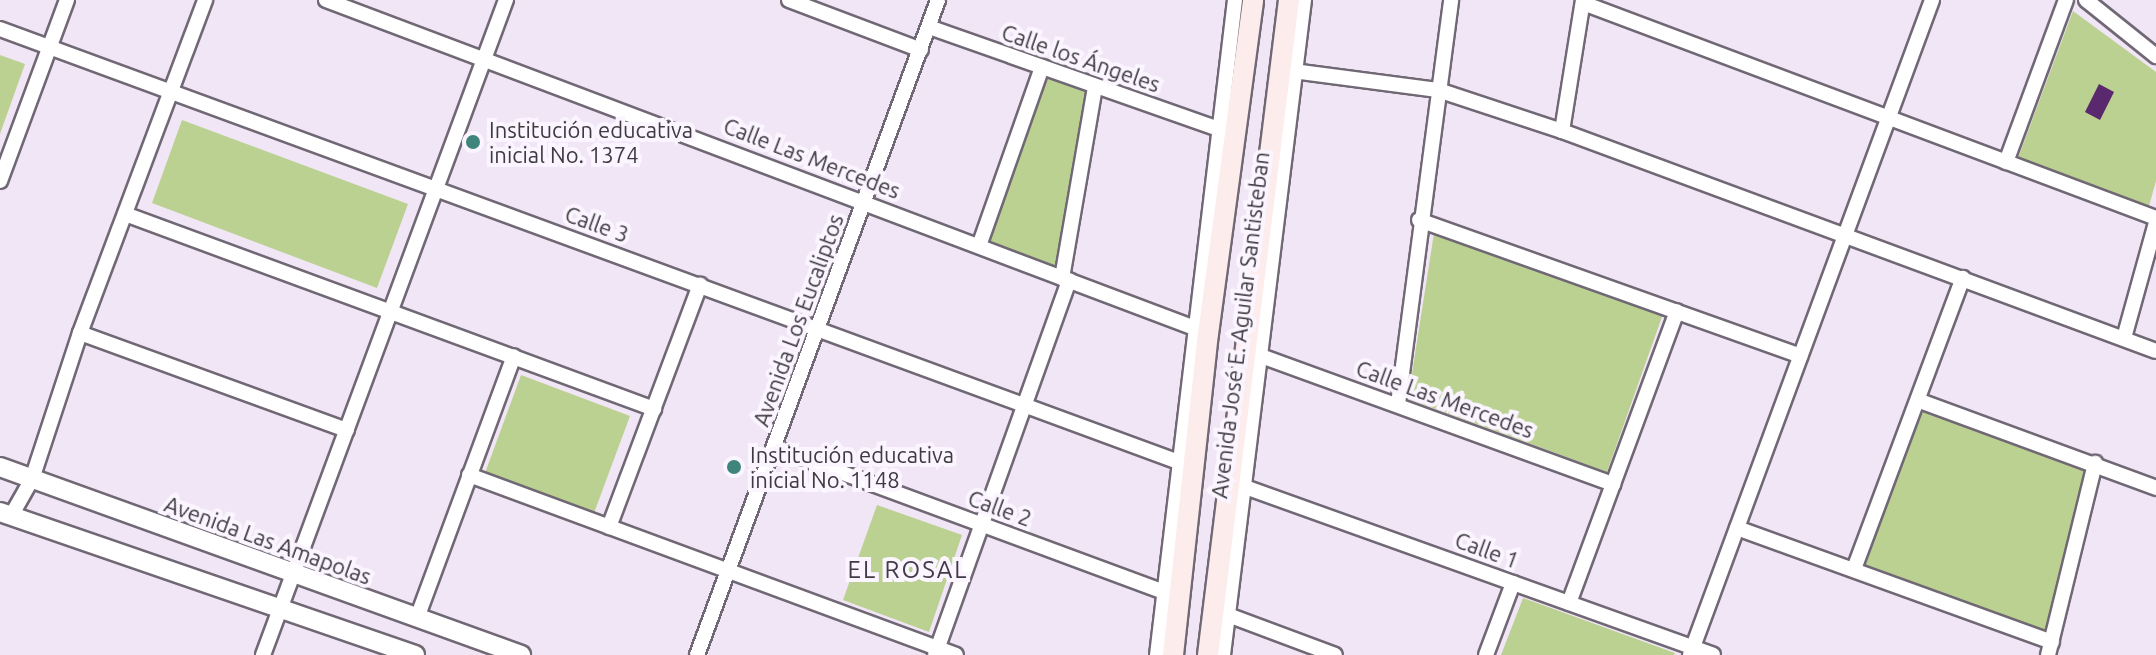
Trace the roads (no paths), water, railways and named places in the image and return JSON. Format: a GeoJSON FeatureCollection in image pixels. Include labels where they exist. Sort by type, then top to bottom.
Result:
{"type":"FeatureCollection","features":[{"type":"Feature","properties":{"kind":"main road","name":"Avenida José E. Aguilar Santisteban"},"geometry":{"type":"LineString","coordinates":[[1173,655],[1194,452],[1253,0]]}},
{"type":"Feature","properties":{"kind":"main road","name":"Avenida José E. Aguilar Santisteban"},"geometry":{"type":"LineString","coordinates":[[1208,655],[1289,0]]}},
{"type":"Feature","properties":{"kind":"street"},"geometry":{"type":"LineString","coordinates":[[0,181],[67,0]]}},
{"type":"Feature","properties":{"kind":"street"},"geometry":{"type":"LineString","coordinates":[[205,0],[80,333],[32,479],[5,514],[277,608],[383,650],[415,655]]}},
{"type":"Feature","properties":{"kind":"street","name":"Calle Las Mercedes"},"geometry":{"type":"LineString","coordinates":[[326,0],[485,57],[1192,327]]}},
{"type":"Feature","properties":{"kind":"street"},"geometry":{"type":"LineString","coordinates":[[263,655],[289,574],[347,430],[506,0]]}},
{"type":"Feature","properties":{"kind":"street"},"geometry":{"type":"LineString","coordinates":[[789,0],[921,50]]}},
{"type":"Feature","properties":{"kind":"street","name":"Avenida Los Eucaliptos"},"geometry":{"type":"LineString","coordinates":[[697,655],[938,0]]}},
{"type":"Feature","properties":{"kind":"street","name":"Avenida José E. Aguilar Santisteban"},"geometry":{"type":"LineString","coordinates":[[1157,655],[1192,327],[1235,0]]}},
{"type":"Feature","properties":{"kind":"street","name":"Avenida José E. Aguilar Santisteban"},"geometry":{"type":"LineString","coordinates":[[1223,655],[1304,0]]}},
{"type":"Feature","properties":{"kind":"street"},"geometry":{"type":"LineString","coordinates":[[1398,404],[1419,220],[1451,0]]}},
{"type":"Feature","properties":{"kind":"street"},"geometry":{"type":"LineString","coordinates":[[1692,651],[1932,0]]}},
{"type":"Feature","properties":{"kind":"street"},"geometry":{"type":"LineString","coordinates":[[2006,162],[2066,0]]}},
{"type":"Feature","properties":{"kind":"street"},"geometry":{"type":"LineString","coordinates":[[2086,0],[2156,56]]}},
{"type":"Feature","properties":{"kind":"street"},"geometry":{"type":"LineString","coordinates":[[1562,131],[1583,2],[2156,220],[2124,338]]}},
{"type":"Feature","properties":{"kind":"street","name":"Calle los Ángeles"},"geometry":{"type":"LineString","coordinates":[[929,27],[1218,129]]}},
{"type":"Feature","properties":{"kind":"street","name":"Calle 3"},"geometry":{"type":"LineString","coordinates":[[0,29],[1179,462]]}},
{"type":"Feature","properties":{"kind":"street"},"geometry":{"type":"LineString","coordinates":[[979,246],[1042,67]]}},
{"type":"Feature","properties":{"kind":"street"},"geometry":{"type":"LineString","coordinates":[[1293,71],[1438,90],[1562,131],[2156,351]]}},
{"type":"Feature","properties":{"kind":"street"},"geometry":{"type":"LineString","coordinates":[[936,652],[1024,405],[1065,279],[1095,86]]}},
{"type":"Feature","properties":{"kind":"street"},"geometry":{"type":"LineString","coordinates":[[125,214],[392,309],[654,409]]}},
{"type":"Feature","properties":{"kind":"street"},"geometry":{"type":"LineString","coordinates":[[1419,220],[1801,356]]}},
{"type":"Feature","properties":{"kind":"street"},"geometry":{"type":"LineString","coordinates":[[1854,569],[1920,401],[1963,278]]}},
{"type":"Feature","properties":{"kind":"street"},"geometry":{"type":"LineString","coordinates":[[609,527],[700,285]]}},
{"type":"Feature","properties":{"kind":"street"},"geometry":{"type":"LineString","coordinates":[[1569,603],[1677,311]]}},
{"type":"Feature","properties":{"kind":"street"},"geometry":{"type":"LineString","coordinates":[[80,333],[347,430]]}},
{"type":"Feature","properties":{"kind":"street"},"geometry":{"type":"LineString","coordinates":[[417,618],[514,356]]}},
{"type":"Feature","properties":{"kind":"street","name":"Calle Las Mercedes"},"geometry":{"type":"LineString","coordinates":[[1261,356],[1613,484]]}},
{"type":"Feature","properties":{"kind":"street"},"geometry":{"type":"LineString","coordinates":[[1920,401],[2156,488]]}},
{"type":"Feature","properties":{"kind":"street","name":"Calle 2"},"geometry":{"type":"LineString","coordinates":[[775,448],[1165,592]]}},
{"type":"Feature","properties":{"kind":"street"},"geometry":{"type":"LineString","coordinates":[[1737,528],[1854,569],[2050,648],[2095,463]]}},
{"type":"Feature","properties":{"kind":"street","name":"Avenida Las Amapolas"},"geometry":{"type":"LineString","coordinates":[[0,467],[289,574],[521,655]]}},
{"type":"Feature","properties":{"kind":"street"},"geometry":{"type":"LineString","coordinates":[[469,475],[936,652],[956,655]]}},
{"type":"Feature","properties":{"kind":"street","name":"Calle 1"},"geometry":{"type":"LineString","coordinates":[[1245,487],[1569,603],[1692,651],[1713,655]]}},
{"type":"Feature","properties":{"kind":"street"},"geometry":{"type":"LineString","coordinates":[[1486,655],[1513,583]]}},
{"type":"Feature","properties":{"kind":"street"},"geometry":{"type":"LineString","coordinates":[[1228,615],[1335,655]]}},
{"type":"Feature","properties":{"kind":"place","name":"Institución educativa inicial No. 1374"},"geometry":{"type":"Point","coordinates":[473,142]}},
{"type":"Feature","properties":{"kind":"place","name":"Institución educativa inicial No. 1148"},"geometry":{"type":"Point","coordinates":[734,467]}},
{"type":"Feature","properties":{"kind":"district","name":"EL ROSAL"},"geometry":{"type":"Point","coordinates":[908,570]}}]}
